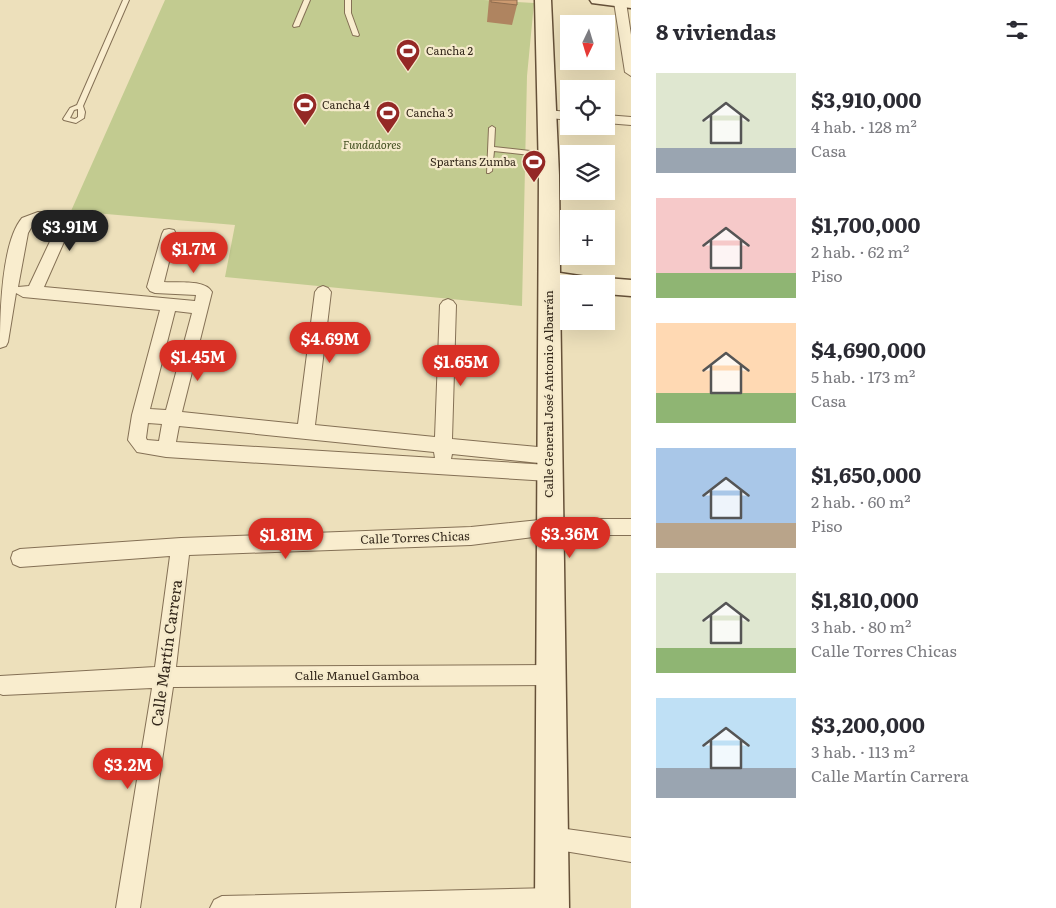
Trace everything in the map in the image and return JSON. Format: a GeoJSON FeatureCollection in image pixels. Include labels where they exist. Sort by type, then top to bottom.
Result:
{"type":"FeatureCollection","features":[{"type":"Feature","properties":{"kind":"street","name":"Calle General José Antonio Albarrán"},"geometry":{"type":"LineString","coordinates":[[543,0],[548,155],[552,904]]}},
{"type":"Feature","properties":{"kind":"street"},"geometry":{"type":"LineString","coordinates":[[598,0],[626,2],[631,72]]}},
{"type":"Feature","properties":{"kind":"street"},"geometry":{"type":"LineString","coordinates":[[546,114],[560,115]]}},
{"type":"Feature","properties":{"kind":"street"},"geometry":{"type":"LineString","coordinates":[[615,120],[631,121]]}},
{"type":"Feature","properties":{"kind":"street"},"geometry":{"type":"LineString","coordinates":[[0,342],[22,228],[29,220],[52,219],[58,223],[61,229],[60,235],[34,292]]}},
{"type":"Feature","properties":{"kind":"street"},"geometry":{"type":"LineString","coordinates":[[152,304],[169,234]]}},
{"type":"Feature","properties":{"kind":"street"},"geometry":{"type":"LineString","coordinates":[[548,280],[560,281]]}},
{"type":"Feature","properties":{"kind":"street"},"geometry":{"type":"LineString","coordinates":[[155,287],[203,291],[201,308],[172,418],[166,449]]}},
{"type":"Feature","properties":{"kind":"street"},"geometry":{"type":"LineString","coordinates":[[615,287],[631,288]]}},
{"type":"Feature","properties":{"kind":"street"},"geometry":{"type":"LineString","coordinates":[[10,290],[201,308]]}},
{"type":"Feature","properties":{"kind":"street"},"geometry":{"type":"LineString","coordinates":[[306,432],[323,292]]}},
{"type":"Feature","properties":{"kind":"street"},"geometry":{"type":"LineString","coordinates":[[169,305],[140,415],[137,435],[139,444],[147,448],[442,467],[549,464]]}},
{"type":"Feature","properties":{"kind":"street"},"geometry":{"type":"LineString","coordinates":[[442,467],[448,305]]}},
{"type":"Feature","properties":{"kind":"street"},"geometry":{"type":"LineString","coordinates":[[140,415],[443,445],[549,464]]}},
{"type":"Feature","properties":{"kind":"street","name":"Calle Torres Chicas"},"geometry":{"type":"LineString","coordinates":[[20,558],[182,547],[471,536],[549,527],[631,527]]}},
{"type":"Feature","properties":{"kind":"street","name":"Calle Martín Carrera"},"geometry":{"type":"LineString","coordinates":[[128,908],[182,547]]}},
{"type":"Feature","properties":{"kind":"street","name":"Calle Manuel Gamboa"},"geometry":{"type":"LineString","coordinates":[[3,685],[164,677],[550,675]]}},
{"type":"Feature","properties":{"kind":"street"},"geometry":{"type":"LineString","coordinates":[[552,838],[631,850]]}},
{"type":"Feature","properties":{"kind":"street"},"geometry":{"type":"LineString","coordinates":[[222,908],[552,904]]}},
{"type":"Feature","properties":{"kind":"lane"},"geometry":{"type":"LineString","coordinates":[[80,106],[126,0]]}},
{"type":"Feature","properties":{"kind":"lane"},"geometry":{"type":"LineString","coordinates":[[296,26],[307,0]]}},
{"type":"Feature","properties":{"kind":"lane"},"geometry":{"type":"LineString","coordinates":[[348,0],[348,13],[356,35]]}},
{"type":"Feature","properties":{"kind":"lane"},"geometry":{"type":"LineString","coordinates":[[489,172],[492,128]]}},
{"type":"Feature","properties":{"kind":"lane"},"geometry":{"type":"LineString","coordinates":[[491,149],[548,155]]}},
{"type":"Feature","properties":{"kind":"green space","name":"Fundadores"},"geometry":{"type":"Polygon","coordinates":[[[165,0],[484,0],[534,3],[527,76],[522,306],[225,277],[235,225],[71,211],[165,0]]]}},
{"type":"Feature","properties":{"kind":"building"},"geometry":{"type":"Polygon","coordinates":[[[491,0],[517,0],[517,5],[491,2],[491,0]]]}},
{"type":"Feature","properties":{"kind":"place","name":"Cancha 2"},"geometry":{"type":"Point","coordinates":[408,72]}},
{"type":"Feature","properties":{"kind":"place","name":"Cancha 4"},"geometry":{"type":"Point","coordinates":[305,126]}},
{"type":"Feature","properties":{"kind":"place","name":"Cancha 3"},"geometry":{"type":"Point","coordinates":[388,134]}},
{"type":"Feature","properties":{"kind":"place","name":"Spartans Zumba"},"geometry":{"type":"Point","coordinates":[534,183]}}]}
